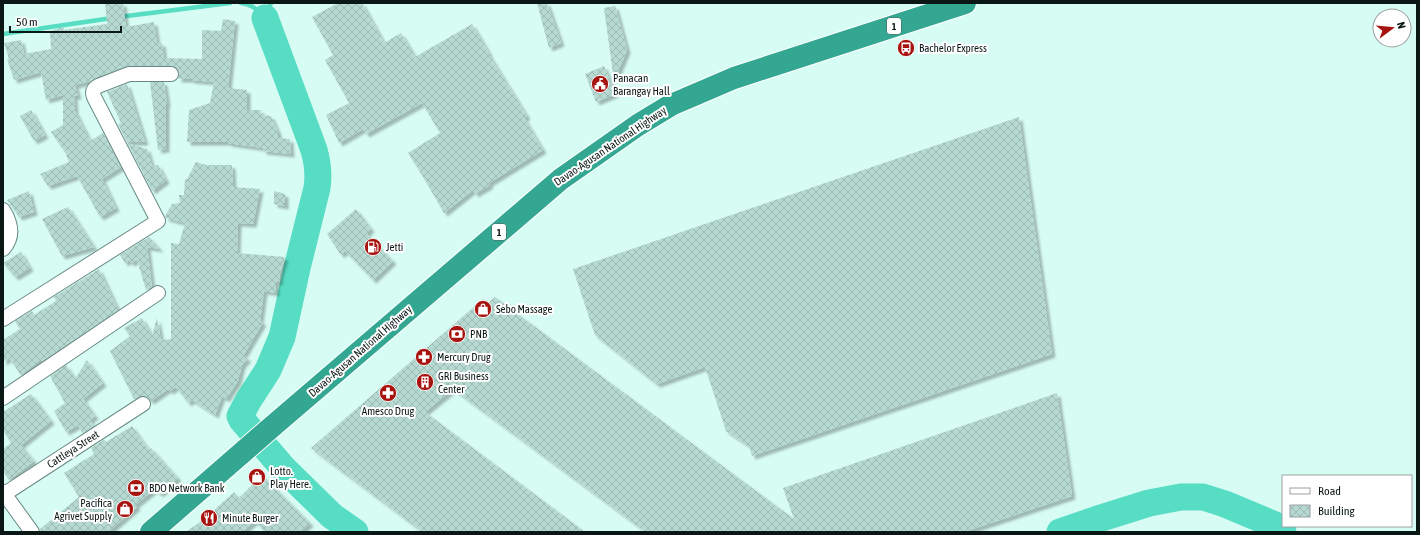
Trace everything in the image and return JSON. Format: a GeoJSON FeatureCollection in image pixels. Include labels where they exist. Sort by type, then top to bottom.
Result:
{"type":"FeatureCollection","features":[{"type":"Feature","properties":{"kind":"highway","name":"Davao-Agusan National Highway"},"geometry":{"type":"LineString","coordinates":[[151,532],[234,458],[561,179],[638,125],[671,105],[734,78],[965,3]]}},
{"type":"Feature","properties":{"kind":"street"},"geometry":{"type":"LineString","coordinates":[[3,319],[158,221],[92,92],[94,88],[98,86],[129,74],[171,74]]}},
{"type":"Feature","properties":{"kind":"street"},"geometry":{"type":"LineString","coordinates":[[3,210],[10,226],[11,236],[3,249]]}},
{"type":"Feature","properties":{"kind":"street"},"geometry":{"type":"LineString","coordinates":[[3,398],[158,293]]}},
{"type":"Feature","properties":{"kind":"street","name":"Cattleya Street"},"geometry":{"type":"LineString","coordinates":[[3,494],[143,404]]}},
{"type":"Feature","properties":{"kind":"street"},"geometry":{"type":"LineString","coordinates":[[3,494],[32,532]]}},
{"type":"Feature","properties":{"kind":"building"},"geometry":{"type":"Polygon","coordinates":[[[105,3],[123,3],[126,27],[154,22],[157,43],[162,43],[164,58],[202,59],[202,30],[221,31],[223,19],[235,21],[228,88],[247,90],[247,110],[261,110],[260,115],[271,116],[278,132],[278,138],[290,139],[291,154],[263,151],[263,148],[228,142],[187,142],[189,110],[210,103],[214,82],[178,79],[179,70],[176,67],[171,66],[129,66],[90,81],[75,85],[78,96],[74,96],[75,111],[90,141],[103,133],[121,167],[102,179],[116,208],[100,217],[77,176],[48,186],[40,174],[69,162],[67,155],[51,132],[63,125],[63,95],[46,100],[41,72],[14,80],[7,59],[9,59],[4,43],[21,40],[24,54],[51,49],[50,31],[64,27],[64,30],[107,24],[105,3]]]}},
{"type":"Feature","properties":{"kind":"building"},"geometry":{"type":"Polygon","coordinates":[[[338,3],[362,3],[384,43],[401,33],[415,57],[472,24],[527,116],[524,118],[543,150],[489,183],[490,185],[475,194],[473,190],[444,213],[408,153],[440,133],[422,103],[366,134],[363,129],[339,143],[326,115],[349,103],[325,60],[333,55],[312,17],[338,3]]]}},
{"type":"Feature","properties":{"kind":"building"},"geometry":{"type":"Polygon","coordinates":[[[537,3],[547,3],[561,43],[549,48],[537,3]]]}},
{"type":"Feature","properties":{"kind":"building"},"geometry":{"type":"Polygon","coordinates":[[[615,6],[627,50],[614,81],[604,8],[615,6]]]}},
{"type":"Feature","properties":{"kind":"building","name":"Panacan Barangay Hall"},"geometry":{"type":"Polygon","coordinates":[[[604,66],[615,94],[596,102],[585,74],[604,66]]]}},
{"type":"Feature","properties":{"kind":"building"},"geometry":{"type":"Polygon","coordinates":[[[150,82],[164,82],[167,104],[166,149],[158,150],[150,82]]]}},
{"type":"Feature","properties":{"kind":"building"},"geometry":{"type":"Polygon","coordinates":[[[127,84],[145,142],[130,142],[130,144],[147,149],[152,166],[158,165],[166,180],[152,191],[118,124],[121,123],[107,92],[127,84]]]}},
{"type":"Feature","properties":{"kind":"building"},"geometry":{"type":"Polygon","coordinates":[[[31,110],[45,135],[34,141],[20,116],[31,110]]]}},
{"type":"Feature","properties":{"kind":"building"},"geometry":{"type":"Polygon","coordinates":[[[1019,117],[1052,354],[752,456],[749,446],[726,431],[705,367],[657,384],[595,335],[573,269],[1019,117]]]}},
{"type":"Feature","properties":{"kind":"building"},"geometry":{"type":"Polygon","coordinates":[[[196,162],[206,165],[232,165],[233,187],[260,189],[253,224],[238,223],[237,253],[285,257],[279,282],[276,282],[276,293],[264,291],[260,321],[263,322],[243,356],[248,358],[242,365],[238,381],[226,399],[222,396],[215,415],[192,400],[188,403],[176,387],[170,391],[168,389],[151,401],[143,395],[134,399],[110,351],[130,336],[124,328],[142,318],[152,336],[157,318],[161,340],[171,339],[171,243],[179,244],[185,223],[166,218],[165,216],[172,204],[180,203],[179,195],[184,195],[185,179],[187,179],[196,162]]]}},
{"type":"Feature","properties":{"kind":"building"},"geometry":{"type":"Polygon","coordinates":[[[29,191],[34,212],[19,217],[7,200],[29,191]]]}},
{"type":"Feature","properties":{"kind":"building"},"geometry":{"type":"Polygon","coordinates":[[[274,191],[285,194],[285,206],[274,204],[274,191]]]}},
{"type":"Feature","properties":{"kind":"building"},"geometry":{"type":"Polygon","coordinates":[[[68,207],[94,247],[62,256],[42,219],[68,207]]]}},
{"type":"Feature","properties":{"kind":"building"},"geometry":{"type":"Polygon","coordinates":[[[356,209],[371,229],[366,233],[393,261],[373,280],[345,251],[341,255],[327,234],[356,209]]]}},
{"type":"Feature","properties":{"kind":"building"},"geometry":{"type":"Polygon","coordinates":[[[149,237],[160,249],[147,247],[152,286],[146,290],[137,260],[131,263],[129,260],[125,263],[120,255],[149,237]]]}},
{"type":"Feature","properties":{"kind":"building"},"geometry":{"type":"Polygon","coordinates":[[[21,252],[30,268],[15,277],[3,263],[21,252]]]}},
{"type":"Feature","properties":{"kind":"building"},"geometry":{"type":"Polygon","coordinates":[[[99,269],[118,310],[42,361],[41,359],[21,375],[9,358],[3,362],[3,340],[20,329],[15,321],[32,311],[34,315],[56,301],[54,297],[99,269]]]}},
{"type":"Feature","properties":{"kind":"building"},"geometry":{"type":"Polygon","coordinates":[[[495,297],[794,519],[783,488],[1057,393],[1072,496],[964,532],[646,532],[453,389],[425,412],[585,532],[423,532],[311,448],[483,299],[487,304],[495,297]]]}},
{"type":"Feature","properties":{"kind":"building"},"geometry":{"type":"Polygon","coordinates":[[[87,360],[103,383],[83,399],[95,416],[90,420],[94,426],[82,433],[78,425],[66,432],[54,411],[65,403],[50,376],[66,365],[75,379],[87,360]]]}},
{"type":"Feature","properties":{"kind":"building"},"geometry":{"type":"Polygon","coordinates":[[[31,394],[51,421],[21,445],[34,461],[9,480],[3,471],[3,449],[11,443],[3,430],[3,412],[31,394]]]}},
{"type":"Feature","properties":{"kind":"building"},"geometry":{"type":"Polygon","coordinates":[[[132,426],[149,450],[151,448],[178,478],[160,494],[155,489],[135,505],[137,507],[108,532],[40,532],[40,529],[79,497],[64,473],[94,454],[91,448],[104,440],[106,442],[132,426]]]}},
{"type":"Feature","properties":{"kind":"building"},"geometry":{"type":"Polygon","coordinates":[[[262,475],[310,523],[300,532],[265,532],[255,521],[242,532],[186,532],[215,511],[214,510],[234,492],[239,498],[262,475]]]}},
{"type":"Feature","properties":{"kind":"waterway"},"geometry":{"type":"LineString","coordinates":[[119,17],[230,3]]}},
{"type":"Feature","properties":{"kind":"waterway"},"geometry":{"type":"LineString","coordinates":[[241,3],[251,6],[265,18],[271,3]]}},
{"type":"Feature","properties":{"kind":"waterway"},"geometry":{"type":"LineString","coordinates":[[3,34],[112,18]]}},
{"type":"Feature","properties":{"kind":"waterway"},"geometry":{"type":"LineString","coordinates":[[265,18],[314,150],[318,179],[282,337],[268,370],[240,416],[284,469],[332,516],[355,532]]}},
{"type":"Feature","properties":{"kind":"waterway"},"geometry":{"type":"LineString","coordinates":[[1060,532],[1149,503],[1181,497],[1203,497],[1225,504],[1275,525],[1283,532]]}},
{"type":"Feature","properties":{"kind":"place","name":"Bachelor Express"},"geometry":{"type":"Point","coordinates":[906,48]}},
{"type":"Feature","properties":{"kind":"place","name":"Panacan Barangay Hall"},"geometry":{"type":"Point","coordinates":[600,84]}},
{"type":"Feature","properties":{"kind":"place","name":"Jetti"},"geometry":{"type":"Point","coordinates":[373,247]}},
{"type":"Feature","properties":{"kind":"place","name":"Sebo Massage"},"geometry":{"type":"Point","coordinates":[483,309]}},
{"type":"Feature","properties":{"kind":"place","name":"PNB"},"geometry":{"type":"Point","coordinates":[457,334]}},
{"type":"Feature","properties":{"kind":"place","name":"Mercury Drug"},"geometry":{"type":"Point","coordinates":[424,357]}},
{"type":"Feature","properties":{"kind":"place","name":"GRI Business Center"},"geometry":{"type":"Point","coordinates":[425,382]}},
{"type":"Feature","properties":{"kind":"place","name":"Amesco Drug"},"geometry":{"type":"Point","coordinates":[388,393]}},
{"type":"Feature","properties":{"kind":"place","name":"Lotto. Play Here."},"geometry":{"type":"Point","coordinates":[257,477]}},
{"type":"Feature","properties":{"kind":"place","name":"BDO Network Bank"},"geometry":{"type":"Point","coordinates":[136,488]}},
{"type":"Feature","properties":{"kind":"place","name":"Pacifica Agrivet Supply"},"geometry":{"type":"Point","coordinates":[125,509]}},
{"type":"Feature","properties":{"kind":"place","name":"Minute Burger"},"geometry":{"type":"Point","coordinates":[209,518]}}]}
